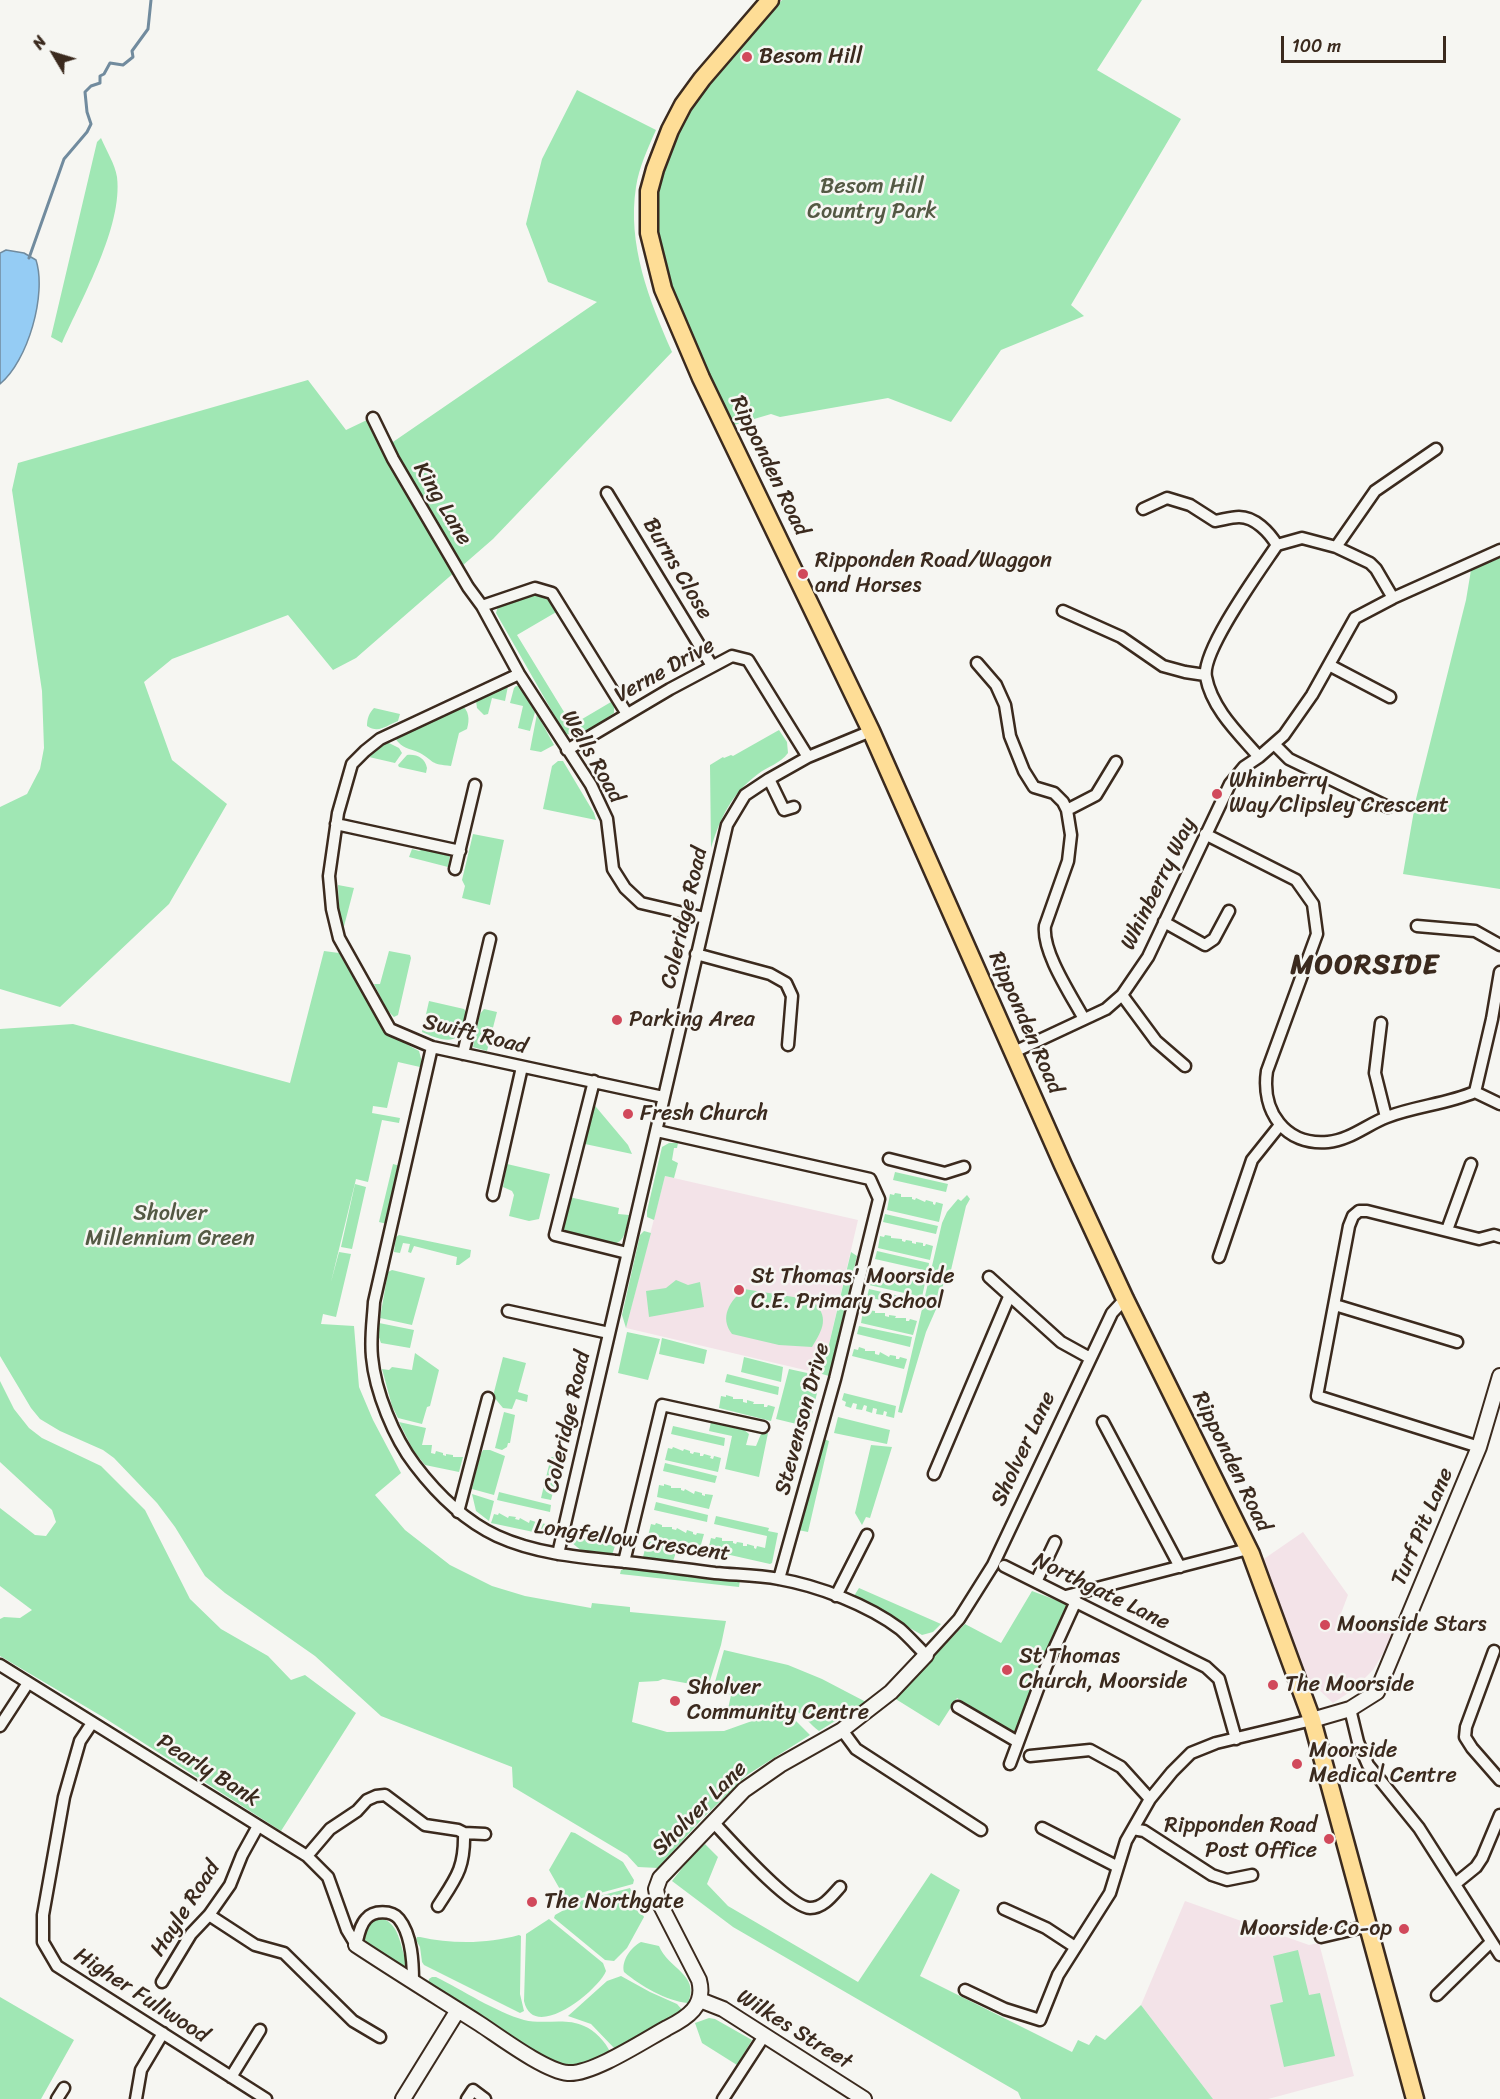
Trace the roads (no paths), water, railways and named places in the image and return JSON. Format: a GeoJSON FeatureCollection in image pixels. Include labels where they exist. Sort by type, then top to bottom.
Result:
{"type":"FeatureCollection","features":[{"type":"Feature","properties":{"kind":"main road","name":"Ripponden Road"},"geometry":{"type":"LineString","coordinates":[[770,0],[702,79],[683,105],[655,169],[649,191],[649,233],[663,289],[701,378],[871,730],[1125,1299],[1248,1549],[1312,1720],[1415,2099]]}},
{"type":"Feature","properties":{"kind":"street","name":"King Lane"},"geometry":{"type":"LineString","coordinates":[[372,418],[393,459],[468,587],[482,606]]}},
{"type":"Feature","properties":{"kind":"street"},"geometry":{"type":"LineString","coordinates":[[1336,547],[1375,491],[1436,449]]}},
{"type":"Feature","properties":{"kind":"street","name":"Burns Close"},"geometry":{"type":"LineString","coordinates":[[607,493],[712,666]]}},
{"type":"Feature","properties":{"kind":"street"},"geometry":{"type":"LineString","coordinates":[[1143,509],[1167,498],[1190,505],[1215,521],[1239,517],[1250,519],[1270,534],[1277,545]]}},
{"type":"Feature","properties":{"kind":"street"},"geometry":{"type":"LineString","coordinates":[[1259,757],[1216,704],[1205,675],[1207,661],[1244,593],[1277,545],[1302,538],[1336,547],[1370,563],[1377,569],[1393,598]]}},
{"type":"Feature","properties":{"kind":"street","name":"Whinberry Way"},"geometry":{"type":"LineString","coordinates":[[1014,1052],[1106,1009],[1122,995],[1148,957],[1230,784],[1244,767],[1284,735],[1329,665],[1349,625],[1355,618],[1393,598],[1500,550]]}},
{"type":"Feature","properties":{"kind":"street"},"geometry":{"type":"LineString","coordinates":[[482,606],[536,588],[552,593],[627,714]]}},
{"type":"Feature","properties":{"kind":"street","name":"Wells Road"},"geometry":{"type":"LineString","coordinates":[[482,606],[519,674],[591,785],[607,819],[613,869],[625,888],[641,903],[705,918]]}},
{"type":"Feature","properties":{"kind":"street"},"geometry":{"type":"LineString","coordinates":[[1063,611],[1121,637],[1163,666],[1205,675]]}},
{"type":"Feature","properties":{"kind":"street","name":"Verne Drive"},"geometry":{"type":"LineString","coordinates":[[567,750],[732,656],[748,660],[808,757]]}},
{"type":"Feature","properties":{"kind":"street"},"geometry":{"type":"LineString","coordinates":[[977,663],[996,685],[1005,705],[1010,736],[1024,771],[1034,786],[1053,793],[1063,802],[1067,810],[1071,835],[1068,861],[1045,926],[1044,937],[1084,1019]]}},
{"type":"Feature","properties":{"kind":"street"},"geometry":{"type":"LineString","coordinates":[[1329,665],[1390,697]]}},
{"type":"Feature","properties":{"kind":"street","name":"Swift Road"},"geometry":{"type":"LineString","coordinates":[[519,674],[373,744],[352,764],[340,802],[329,876],[332,909],[339,938],[390,1029],[432,1047],[663,1096]]}},
{"type":"Feature","properties":{"kind":"street","name":"Coleridge Road"},"geometry":{"type":"LineString","coordinates":[[558,1554],[727,825],[745,795],[769,779],[808,757],[871,730]]}},
{"type":"Feature","properties":{"kind":"street"},"geometry":{"type":"LineString","coordinates":[[1274,744],[1289,759],[1388,807]]}},
{"type":"Feature","properties":{"kind":"street"},"geometry":{"type":"LineString","coordinates":[[1067,810],[1096,795],[1116,762]]}},
{"type":"Feature","properties":{"kind":"street"},"geometry":{"type":"LineString","coordinates":[[769,779],[784,810],[794,807]]}},
{"type":"Feature","properties":{"kind":"street"},"geometry":{"type":"LineString","coordinates":[[455,869],[475,785]]}},
{"type":"Feature","properties":{"kind":"street"},"geometry":{"type":"LineString","coordinates":[[336,824],[460,850]]}},
{"type":"Feature","properties":{"kind":"street"},"geometry":{"type":"LineString","coordinates":[[1205,834],[1296,880],[1313,904],[1317,934],[1267,1071],[1265,1087],[1268,1105],[1280,1125],[1298,1137],[1329,1142],[1365,1129],[1386,1117],[1456,1100],[1475,1092],[1500,1104]]}},
{"type":"Feature","properties":{"kind":"street"},"geometry":{"type":"LineString","coordinates":[[1164,922],[1205,945],[1214,939],[1229,911]]}},
{"type":"Feature","properties":{"kind":"street"},"geometry":{"type":"LineString","coordinates":[[1417,926],[1474,931],[1500,945]]}},
{"type":"Feature","properties":{"kind":"street"},"geometry":{"type":"LineString","coordinates":[[463,1054],[490,939]]}},
{"type":"Feature","properties":{"kind":"street"},"geometry":{"type":"LineString","coordinates":[[696,954],[770,974],[786,983],[792,996],[788,1046]]}},
{"type":"Feature","properties":{"kind":"street"},"geometry":{"type":"LineString","coordinates":[[1475,1092],[1496,1020],[1500,972]]}},
{"type":"Feature","properties":{"kind":"street"},"geometry":{"type":"LineString","coordinates":[[1122,995],[1156,1041],[1185,1066]]}},
{"type":"Feature","properties":{"kind":"street"},"geometry":{"type":"LineString","coordinates":[[1381,1023],[1375,1073],[1386,1117]]}},
{"type":"Feature","properties":{"kind":"street","name":"Longfellow Crescent"},"geometry":{"type":"LineString","coordinates":[[432,1047],[374,1302],[371,1339],[375,1375],[398,1442],[433,1489],[458,1512],[481,1527],[505,1539],[543,1551],[779,1579],[836,1596],[869,1610],[900,1630],[926,1654]]}},
{"type":"Feature","properties":{"kind":"street"},"geometry":{"type":"LineString","coordinates":[[493,1195],[522,1067]]}},
{"type":"Feature","properties":{"kind":"street"},"geometry":{"type":"LineString","coordinates":[[594,1082],[555,1235],[627,1252]]}},
{"type":"Feature","properties":{"kind":"street"},"geometry":{"type":"LineString","coordinates":[[1219,1257],[1252,1160],[1280,1125]]}},
{"type":"Feature","properties":{"kind":"street","name":"Stevenson Drive"},"geometry":{"type":"LineString","coordinates":[[657,1131],[870,1179],[879,1199],[835,1379],[779,1579]]}},
{"type":"Feature","properties":{"kind":"street"},"geometry":{"type":"LineString","coordinates":[[890,1159],[945,1173],[964,1167]]}},
{"type":"Feature","properties":{"kind":"street"},"geometry":{"type":"LineString","coordinates":[[1447,1230],[1471,1164]]}},
{"type":"Feature","properties":{"kind":"street"},"geometry":{"type":"LineString","coordinates":[[1479,1447],[1317,1396],[1349,1226],[1353,1216],[1359,1211],[1367,1211],[1479,1239],[1494,1235],[1500,1238]]}},
{"type":"Feature","properties":{"kind":"street"},"geometry":{"type":"LineString","coordinates":[[988,1277],[1061,1342],[1090,1358]]}},
{"type":"Feature","properties":{"kind":"street"},"geometry":{"type":"LineString","coordinates":[[934,1474],[1009,1297]]}},
{"type":"Feature","properties":{"kind":"street","name":"Sholver Lane"},"geometry":{"type":"LineString","coordinates":[[700,2000],[699,1980],[659,1904],[656,1889],[660,1878],[744,1790],[762,1776],[842,1730],[891,1692],[959,1619],[993,1565],[1112,1312],[1125,1299]]}},
{"type":"Feature","properties":{"kind":"street"},"geometry":{"type":"LineString","coordinates":[[1335,1305],[1457,1342]]}},
{"type":"Feature","properties":{"kind":"street","name":"Coleridge Road"},"geometry":{"type":"LineString","coordinates":[[508,1311],[609,1333]]}},
{"type":"Feature","properties":{"kind":"street","name":"Turf Pit Lane"},"geometry":{"type":"LineString","coordinates":[[1312,1720],[1350,1710],[1377,1692],[1479,1447],[1500,1376]]}},
{"type":"Feature","properties":{"kind":"street"},"geometry":{"type":"LineString","coordinates":[[458,1512],[488,1398]]}},
{"type":"Feature","properties":{"kind":"street"},"geometry":{"type":"LineString","coordinates":[[624,1562],[662,1405],[763,1427]]}},
{"type":"Feature","properties":{"kind":"street"},"geometry":{"type":"LineString","coordinates":[[1103,1422],[1180,1567]]}},
{"type":"Feature","properties":{"kind":"street"},"geometry":{"type":"LineString","coordinates":[[836,1596],[867,1535]]}},
{"type":"Feature","properties":{"kind":"street"},"geometry":{"type":"LineString","coordinates":[[1036,1582],[1055,1542]]}},
{"type":"Feature","properties":{"kind":"street"},"geometry":{"type":"LineString","coordinates":[[1010,1764],[1071,1598],[1248,1549]]}},
{"type":"Feature","properties":{"kind":"street","name":"Northgate Lane"},"geometry":{"type":"LineString","coordinates":[[1004,1566],[1206,1667],[1219,1679],[1236,1739]]}},
{"type":"Feature","properties":{"kind":"street"},"geometry":{"type":"LineString","coordinates":[[1494,1651],[1466,1727],[1465,1737],[1500,1780]]}},
{"type":"Feature","properties":{"kind":"street","name":"Pearly Bank"},"geometry":{"type":"LineString","coordinates":[[0,1665],[307,1856],[328,1876],[347,1930],[356,1945]]}},
{"type":"Feature","properties":{"kind":"street"},"geometry":{"type":"LineString","coordinates":[[0,1726],[28,1683]]}},
{"type":"Feature","properties":{"kind":"street"},"geometry":{"type":"LineString","coordinates":[[958,1707],[1018,1742]]}},
{"type":"Feature","properties":{"kind":"street"},"geometry":{"type":"LineString","coordinates":[[1350,1710],[1361,1753],[1368,1765],[1419,1828],[1500,1956]]}},
{"type":"Feature","properties":{"kind":"street"},"geometry":{"type":"LineString","coordinates":[[965,1990],[992,2004],[1040,2020],[1058,1975],[1110,1893],[1120,1853],[1150,1799],[1172,1772],[1191,1753],[1216,1743],[1312,1720]]}},
{"type":"Feature","properties":{"kind":"street","name":"Higher Fullwood"},"geometry":{"type":"LineString","coordinates":[[92,1723],[80,1741],[64,1797],[43,1915],[43,1942],[57,1966],[266,2099]]}},
{"type":"Feature","properties":{"kind":"street"},"geometry":{"type":"LineString","coordinates":[[842,1730],[856,1749],[981,1830]]}},
{"type":"Feature","properties":{"kind":"street"},"geometry":{"type":"LineString","coordinates":[[1030,1756],[1089,1750],[1121,1767],[1150,1799]]}},
{"type":"Feature","properties":{"kind":"street"},"geometry":{"type":"LineString","coordinates":[[307,1856],[330,1829],[357,1811],[367,1800],[376,1796],[385,1795],[425,1825],[464,1833],[485,1834]]}},
{"type":"Feature","properties":{"kind":"street"},"geometry":{"type":"LineString","coordinates":[[1455,1884],[1476,1867],[1482,1858],[1500,1815]]}},
{"type":"Feature","properties":{"kind":"street"},"geometry":{"type":"LineString","coordinates":[[713,1822],[764,1875],[802,1906],[811,1908],[822,1905],[840,1887]]}},
{"type":"Feature","properties":{"kind":"street","name":"Hayle Road"},"geometry":{"type":"LineString","coordinates":[[162,1982],[191,1934],[209,1915],[230,1885],[242,1855],[258,1826]]}},
{"type":"Feature","properties":{"kind":"street"},"geometry":{"type":"LineString","coordinates":[[1042,1828],[1118,1867]]}},
{"type":"Feature","properties":{"kind":"street"},"geometry":{"type":"LineString","coordinates":[[1133,1829],[1144,1831],[1163,1842],[1212,1875],[1227,1880],[1252,1875]]}},
{"type":"Feature","properties":{"kind":"street"},"geometry":{"type":"LineString","coordinates":[[438,1906],[462,1867],[465,1850],[464,1833]]}},
{"type":"Feature","properties":{"kind":"street"},"geometry":{"type":"LineString","coordinates":[[1004,1910],[1046,1928],[1075,1947]]}},
{"type":"Feature","properties":{"kind":"street"},"geometry":{"type":"LineString","coordinates":[[413,1982],[405,1930],[399,1919],[394,1915],[377,1912],[366,1918],[360,1929],[356,1945],[413,1982],[539,2061],[553,2069],[568,2073],[583,2071],[682,2021],[698,2006],[700,2000]]}},
{"type":"Feature","properties":{"kind":"street"},"geometry":{"type":"LineString","coordinates":[[209,1915],[255,1945],[284,1953],[353,2021],[380,2037]]}},
{"type":"Feature","properties":{"kind":"street"},"geometry":{"type":"LineString","coordinates":[[1321,1937],[1368,1926]]}},
{"type":"Feature","properties":{"kind":"street"},"geometry":{"type":"LineString","coordinates":[[1437,1995],[1491,1942]]}},
{"type":"Feature","properties":{"kind":"street","name":"Wilkes Street"},"geometry":{"type":"LineString","coordinates":[[700,2000],[723,2009],[864,2099]]}},
{"type":"Feature","properties":{"kind":"street"},"geometry":{"type":"LineString","coordinates":[[406,2098],[458,2010]]}},
{"type":"Feature","properties":{"kind":"street"},"geometry":{"type":"LineString","coordinates":[[367,2029],[373,2019]]}},
{"type":"Feature","properties":{"kind":"street"},"geometry":{"type":"LineString","coordinates":[[231,2077],[260,2030]]}},
{"type":"Feature","properties":{"kind":"street"},"geometry":{"type":"LineString","coordinates":[[136,2099],[141,2070],[163,2033]]}},
{"type":"Feature","properties":{"kind":"street"},"geometry":{"type":"LineString","coordinates":[[723,2099],[764,2036]]}},
{"type":"Feature","properties":{"kind":"street"},"geometry":{"type":"LineString","coordinates":[[57,2099],[64,2088]]}},
{"type":"Feature","properties":{"kind":"street"},"geometry":{"type":"LineString","coordinates":[[467,2099],[473,2090],[485,2099]]}},
{"type":"Feature","properties":{"kind":"water"},"geometry":{"type":"Polygon","coordinates":[[[6,250],[24,253],[36,260],[39,290],[33,326],[27,344],[19,360],[0,384],[0,253],[6,250]]]}},
{"type":"Feature","properties":{"kind":"waterway"},"geometry":{"type":"LineString","coordinates":[[29,258],[64,159],[91,124],[85,92],[91,86],[100,83],[100,76],[104,74],[110,63],[123,65],[133,57],[132,51],[148,29],[151,0]]}},
{"type":"Feature","properties":{"kind":"place","name":"Besom Hill"},"geometry":{"type":"Point","coordinates":[747,57]}},
{"type":"Feature","properties":{"kind":"place","name":"Ripponden Road/Waggon and Horses"},"geometry":{"type":"Point","coordinates":[803,574]}},
{"type":"Feature","properties":{"kind":"place","name":"Whinberry Way/Clipsley Crescent"},"geometry":{"type":"Point","coordinates":[1217,794]}},
{"type":"Feature","properties":{"kind":"place","name":"Parking Area"},"geometry":{"type":"Point","coordinates":[617,1020]}},
{"type":"Feature","properties":{"kind":"place","name":"Fresh Church"},"geometry":{"type":"Point","coordinates":[628,1114]}},
{"type":"Feature","properties":{"kind":"place","name":"St Thomas' Moorside C.E. Primary School"},"geometry":{"type":"Point","coordinates":[739,1290]}},
{"type":"Feature","properties":{"kind":"place","name":"Moonside Stars"},"geometry":{"type":"Point","coordinates":[1325,1625]}},
{"type":"Feature","properties":{"kind":"place","name":"St Thomas Church, Moorside"},"geometry":{"type":"Point","coordinates":[1007,1670]}},
{"type":"Feature","properties":{"kind":"place","name":"The Moorside"},"geometry":{"type":"Point","coordinates":[1273,1685]}},
{"type":"Feature","properties":{"kind":"place","name":"Sholver Community Centre"},"geometry":{"type":"Point","coordinates":[675,1701]}},
{"type":"Feature","properties":{"kind":"place","name":"Moorside Medical Centre"},"geometry":{"type":"Point","coordinates":[1297,1764]}},
{"type":"Feature","properties":{"kind":"place","name":"Ripponden Road Post Office"},"geometry":{"type":"Point","coordinates":[1329,1839]}},
{"type":"Feature","properties":{"kind":"place","name":"The Northgate"},"geometry":{"type":"Point","coordinates":[532,1902]}},
{"type":"Feature","properties":{"kind":"place","name":"Moorside Co-op"},"geometry":{"type":"Point","coordinates":[1404,1929]}},
{"type":"Feature","properties":{"kind":"district","name":"MOORSIDE"},"geometry":{"type":"Point","coordinates":[1365,966]}},
{"type":"Feature","properties":{"kind":"park label","name":"Besom Hill Country Park"},"geometry":{"type":"Point","coordinates":[872,200]}},
{"type":"Feature","properties":{"kind":"park label","name":"Sholver Millennium Green"},"geometry":{"type":"Point","coordinates":[170,1226]}}]}
